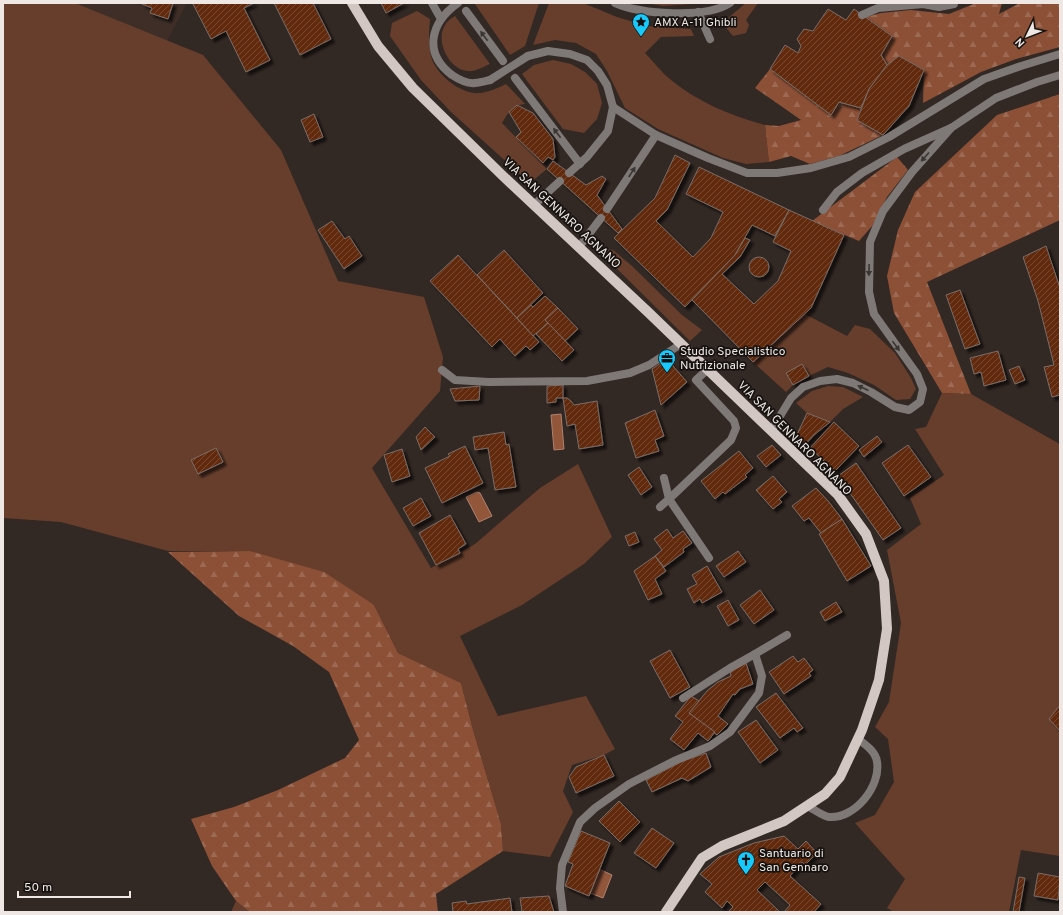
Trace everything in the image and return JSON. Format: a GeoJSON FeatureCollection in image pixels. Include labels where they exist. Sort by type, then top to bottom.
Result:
{"type":"FeatureCollection","features":[{"type":"Feature","properties":{"kind":"main road","name":"VIA SAN GENNARO AGNANO"},"geometry":{"type":"LineString","coordinates":[[352,3],[378,46],[413,88],[838,495],[866,534],[884,581],[887,629],[879,680],[862,730],[840,777],[825,794],[784,821],[722,846],[702,858],[666,912]]}},
{"type":"Feature","properties":{"kind":"street"},"geometry":{"type":"LineString","coordinates":[[432,3],[441,19]]}},
{"type":"Feature","properties":{"kind":"street"},"geometry":{"type":"LineString","coordinates":[[616,3],[651,12],[684,13],[708,10],[730,3]]}},
{"type":"Feature","properties":{"kind":"street"},"geometry":{"type":"LineString","coordinates":[[862,15],[878,8],[923,4],[938,7],[954,3]]}},
{"type":"Feature","properties":{"kind":"street"},"geometry":{"type":"LineString","coordinates":[[454,6],[441,19],[433,39],[435,56],[443,68],[457,78],[474,84],[490,80],[528,56],[548,51],[570,54],[586,60],[598,71],[607,85],[613,107],[608,131],[588,157],[569,173]]}},
{"type":"Feature","properties":{"kind":"street"},"geometry":{"type":"LineString","coordinates":[[466,11],[503,61]]}},
{"type":"Feature","properties":{"kind":"street"},"geometry":{"type":"LineString","coordinates":[[698,12],[710,39]]}},
{"type":"Feature","properties":{"kind":"street"},"geometry":{"type":"LineString","coordinates":[[613,107],[656,135],[747,173],[777,172],[811,168],[849,157],[890,137],[984,79],[1060,54]]}},
{"type":"Feature","properties":{"kind":"street"},"geometry":{"type":"LineString","coordinates":[[822,210],[838,192],[862,173],[904,149],[951,128],[996,98],[1060,75]]}},
{"type":"Feature","properties":{"kind":"street"},"geometry":{"type":"LineString","coordinates":[[516,78],[580,164]]}},
{"type":"Feature","properties":{"kind":"street"},"geometry":{"type":"LineString","coordinates":[[771,430],[791,398],[803,387],[820,381],[837,379],[853,383],[895,407],[909,410],[920,402],[924,389],[917,374],[874,314],[869,292],[870,242],[883,211],[912,172],[951,128]]}},
{"type":"Feature","properties":{"kind":"street"},"geometry":{"type":"LineString","coordinates":[[607,209],[656,135]]}},
{"type":"Feature","properties":{"kind":"street"},"geometry":{"type":"LineString","coordinates":[[534,205],[560,181]]}},
{"type":"Feature","properties":{"kind":"street"},"geometry":{"type":"LineString","coordinates":[[579,247],[601,218]]}},
{"type":"Feature","properties":{"kind":"street"},"geometry":{"type":"LineString","coordinates":[[442,370],[455,380],[489,382],[587,381],[630,373],[649,365],[680,344]]}},
{"type":"Feature","properties":{"kind":"street"},"geometry":{"type":"LineString","coordinates":[[660,507],[731,440],[736,428],[734,421],[696,380],[707,370]]}},
{"type":"Feature","properties":{"kind":"street"},"geometry":{"type":"LineString","coordinates":[[664,478],[669,499],[709,558]]}},
{"type":"Feature","properties":{"kind":"street"},"geometry":{"type":"LineString","coordinates":[[683,698],[730,668],[787,635]]}},
{"type":"Feature","properties":{"kind":"street"},"geometry":{"type":"LineString","coordinates":[[563,912],[560,888],[562,865],[580,822],[595,808],[629,784],[674,761],[710,746],[730,732],[759,693],[762,676],[756,654]]}},
{"type":"Feature","properties":{"kind":"street"},"geometry":{"type":"LineString","coordinates":[[807,806],[828,817],[836,816],[858,806],[871,792],[878,776],[877,761],[870,748],[858,739]]}},
{"type":"Feature","properties":{"kind":"shaded area"},"geometry":{"type":"Polygon","coordinates":[[[3,3],[75,3],[203,55],[281,150],[338,281],[424,297],[443,357],[440,391],[372,468],[431,568],[475,544],[540,488],[578,464],[612,537],[584,564],[522,605],[460,636],[498,716],[586,696],[615,749],[604,755],[572,765],[563,791],[573,812],[550,857],[503,851],[501,824],[473,730],[461,683],[398,653],[374,605],[250,551],[168,551],[61,522],[3,518],[3,3]]]}},
{"type":"Feature","properties":{"kind":"shaded area"},"geometry":{"type":"Polygon","coordinates":[[[75,3],[187,3],[167,41],[75,3]]]}},
{"type":"Feature","properties":{"kind":"shaded area"},"geometry":{"type":"Polygon","coordinates":[[[539,3],[525,46],[510,55],[475,4],[539,3]]]}},
{"type":"Feature","properties":{"kind":"shaded area"},"geometry":{"type":"Polygon","coordinates":[[[549,3],[583,3],[617,17],[647,26],[691,29],[694,36],[661,37],[645,53],[667,77],[692,95],[727,113],[765,125],[769,162],[746,164],[723,158],[658,129],[625,108],[607,71],[596,54],[576,43],[555,40],[533,45],[549,3]]]}},
{"type":"Feature","properties":{"kind":"shaded area"},"geometry":{"type":"Polygon","coordinates":[[[645,3],[708,3],[663,6],[645,3]]]}},
{"type":"Feature","properties":{"kind":"shaded area"},"geometry":{"type":"Polygon","coordinates":[[[746,3],[758,3],[746,20],[749,25],[746,33],[733,36],[722,23],[746,3]]]}},
{"type":"Feature","properties":{"kind":"shaded area"},"geometry":{"type":"Polygon","coordinates":[[[417,11],[430,19],[429,42],[431,56],[433,63],[443,76],[457,87],[473,93],[487,92],[506,84],[525,104],[517,106],[509,112],[502,123],[547,169],[530,183],[451,112],[421,80],[390,36],[392,23],[417,11]]]}},
{"type":"Feature","properties":{"kind":"shaded area"},"geometry":{"type":"Polygon","coordinates":[[[455,16],[490,64],[476,70],[467,71],[461,69],[450,60],[443,47],[442,33],[446,24],[455,16]]]}},
{"type":"Feature","properties":{"kind":"shaded area"},"geometry":{"type":"Polygon","coordinates":[[[553,60],[571,64],[585,72],[597,84],[602,103],[597,119],[584,133],[563,129],[522,74],[534,65],[553,60]]]}},
{"type":"Feature","properties":{"kind":"shaded area"},"geometry":{"type":"Polygon","coordinates":[[[596,248],[613,250],[632,266],[682,315],[702,330],[690,341],[596,248]]]}},
{"type":"Feature","properties":{"kind":"shaded area"},"geometry":{"type":"Polygon","coordinates":[[[805,314],[847,336],[855,325],[870,329],[895,353],[911,378],[916,389],[910,399],[896,400],[874,385],[848,373],[828,367],[809,376],[802,364],[793,385],[786,392],[753,362],[805,314]]]}},
{"type":"Feature","properties":{"kind":"shaded area"},"geometry":{"type":"Polygon","coordinates":[[[828,386],[843,387],[863,397],[843,409],[830,422],[807,413],[796,403],[812,391],[828,386]]]}},
{"type":"Feature","properties":{"kind":"shaded area"},"geometry":{"type":"Polygon","coordinates":[[[942,393],[971,394],[1058,443],[1060,446],[1060,856],[1021,850],[1009,912],[894,912],[887,908],[905,879],[855,823],[875,815],[894,782],[888,739],[875,727],[889,702],[901,623],[887,550],[921,524],[910,498],[944,475],[915,429],[926,427],[942,393]]]}},
{"type":"Feature","properties":{"kind":"shaded area"},"geometry":{"type":"Polygon","coordinates":[[[561,414],[564,449],[554,450],[551,415],[561,414]]]}},
{"type":"Feature","properties":{"kind":"shaded area"},"geometry":{"type":"Polygon","coordinates":[[[477,492],[480,493],[492,516],[479,522],[466,497],[477,492]]]}},
{"type":"Feature","properties":{"kind":"shaded area"},"geometry":{"type":"Polygon","coordinates":[[[599,869],[612,875],[603,898],[590,893],[599,869]]]}},
{"type":"Feature","properties":{"kind":"shaded area"},"geometry":{"type":"Polygon","coordinates":[[[236,901],[250,912],[231,912],[236,901]]]}},
{"type":"Feature","properties":{"kind":"green space"},"geometry":{"type":"Polygon","coordinates":[[[976,3],[1002,3],[999,14],[1020,3],[1060,3],[1060,47],[1016,59],[981,72],[923,103],[924,70],[899,56],[887,65],[881,55],[892,36],[866,17],[881,13],[911,10],[949,14],[976,3]]]}},
{"type":"Feature","properties":{"kind":"green space"},"geometry":{"type":"Polygon","coordinates":[[[770,69],[831,115],[839,102],[861,108],[857,120],[883,135],[839,156],[810,164],[791,156],[769,162],[765,125],[779,126],[801,120],[755,88],[770,69]]]}},
{"type":"Feature","properties":{"kind":"green space"},"geometry":{"type":"Polygon","coordinates":[[[1060,94],[1060,220],[927,282],[971,394],[942,393],[894,313],[887,276],[898,230],[915,192],[997,115],[1060,94]]]}},
{"type":"Feature","properties":{"kind":"green space"},"geometry":{"type":"Polygon","coordinates":[[[897,157],[908,170],[887,197],[873,225],[859,241],[812,221],[897,157]]]}},
{"type":"Feature","properties":{"kind":"green space"},"geometry":{"type":"Polygon","coordinates":[[[250,551],[324,572],[374,605],[398,653],[461,683],[473,730],[501,824],[503,851],[436,894],[438,912],[250,912],[236,901],[212,866],[191,819],[234,807],[278,790],[345,758],[359,740],[329,672],[293,646],[239,616],[168,552],[250,551]]]}},
{"type":"Feature","properties":{"kind":"building"},"geometry":{"type":"Polygon","coordinates":[[[142,3],[173,3],[168,19],[150,13],[152,8],[142,3]]]}},
{"type":"Feature","properties":{"kind":"building"},"geometry":{"type":"Polygon","coordinates":[[[254,3],[244,8],[270,60],[246,72],[226,31],[211,39],[193,4],[254,3]]]}},
{"type":"Feature","properties":{"kind":"building"},"geometry":{"type":"Polygon","coordinates":[[[274,3],[313,3],[331,39],[300,55],[274,3]]]}},
{"type":"Feature","properties":{"kind":"building"},"geometry":{"type":"Polygon","coordinates":[[[381,3],[404,3],[386,13],[381,3]]]}},
{"type":"Feature","properties":{"kind":"building"},"geometry":{"type":"Polygon","coordinates":[[[828,9],[846,20],[854,9],[892,36],[881,55],[887,65],[869,89],[861,108],[839,102],[831,115],[770,69],[785,45],[798,53],[801,46],[797,39],[804,29],[813,31],[828,9]]]}},
{"type":"Feature","properties":{"kind":"building"},"geometry":{"type":"Polygon","coordinates":[[[899,56],[924,70],[909,106],[883,135],[857,120],[869,89],[887,65],[899,56]]]}},
{"type":"Feature","properties":{"kind":"building"},"geometry":{"type":"Polygon","coordinates":[[[517,105],[533,113],[553,139],[555,157],[553,160],[548,157],[543,163],[516,137],[521,132],[509,112],[517,105]]]}},
{"type":"Feature","properties":{"kind":"building"},"geometry":{"type":"Polygon","coordinates":[[[314,114],[323,137],[310,142],[301,120],[314,114]]]}},
{"type":"Feature","properties":{"kind":"building"},"geometry":{"type":"Polygon","coordinates":[[[675,155],[690,163],[667,210],[656,221],[693,257],[711,238],[723,212],[686,194],[699,167],[789,210],[775,236],[752,225],[735,255],[685,307],[614,238],[655,198],[675,155]]]}},
{"type":"Feature","properties":{"kind":"building"},"geometry":{"type":"Polygon","coordinates":[[[553,161],[586,185],[602,176],[606,179],[597,195],[622,229],[618,233],[547,169],[553,161]]]}},
{"type":"Feature","properties":{"kind":"building"},"geometry":{"type":"Polygon","coordinates":[[[789,210],[844,235],[811,308],[753,362],[692,300],[735,255],[745,238],[750,240],[740,257],[722,274],[754,304],[778,281],[791,251],[773,242],[789,210]]]}},
{"type":"Feature","properties":{"kind":"building"},"geometry":{"type":"Polygon","coordinates":[[[332,221],[345,239],[349,236],[362,256],[344,269],[318,230],[332,221]]]}},
{"type":"Feature","properties":{"kind":"building"},"geometry":{"type":"Polygon","coordinates":[[[1046,246],[1060,288],[1060,395],[1052,397],[1044,367],[1054,365],[1038,301],[1023,257],[1046,246]]]}},
{"type":"Feature","properties":{"kind":"building"},"geometry":{"type":"Polygon","coordinates":[[[504,250],[543,293],[517,318],[477,275],[504,250]]]}},
{"type":"Feature","properties":{"kind":"building"},"geometry":{"type":"Polygon","coordinates":[[[458,255],[539,342],[530,350],[526,346],[515,356],[500,339],[492,347],[430,281],[458,255]]]}},
{"type":"Feature","properties":{"kind":"building"},"geometry":{"type":"Polygon","coordinates":[[[759,257],[766,260],[769,267],[766,274],[759,277],[752,274],[749,267],[752,260],[759,257]]]}},
{"type":"Feature","properties":{"kind":"building"},"geometry":{"type":"Polygon","coordinates":[[[960,290],[980,344],[965,349],[946,295],[960,290]]]}},
{"type":"Feature","properties":{"kind":"building"},"geometry":{"type":"Polygon","coordinates":[[[545,296],[558,308],[545,320],[548,323],[533,336],[517,318],[531,305],[533,307],[545,296]]]}},
{"type":"Feature","properties":{"kind":"building"},"geometry":{"type":"Polygon","coordinates":[[[558,308],[578,329],[565,341],[545,320],[558,308]]]}},
{"type":"Feature","properties":{"kind":"building"},"geometry":{"type":"Polygon","coordinates":[[[548,323],[574,350],[562,361],[536,334],[548,323]]]}},
{"type":"Feature","properties":{"kind":"building"},"geometry":{"type":"Polygon","coordinates":[[[998,351],[1006,380],[984,386],[981,372],[974,374],[970,358],[998,351]]]}},
{"type":"Feature","properties":{"kind":"building"},"geometry":{"type":"Polygon","coordinates":[[[667,359],[687,382],[661,405],[652,369],[667,359]]]}},
{"type":"Feature","properties":{"kind":"building"},"geometry":{"type":"Polygon","coordinates":[[[802,364],[809,376],[793,385],[786,373],[802,364]]]}},
{"type":"Feature","properties":{"kind":"building"},"geometry":{"type":"Polygon","coordinates":[[[1019,366],[1025,380],[1015,384],[1009,370],[1019,366]]]}},
{"type":"Feature","properties":{"kind":"building"},"geometry":{"type":"Polygon","coordinates":[[[563,385],[563,398],[556,398],[556,402],[547,403],[547,386],[563,385]]]}},
{"type":"Feature","properties":{"kind":"building"},"geometry":{"type":"Polygon","coordinates":[[[480,386],[479,400],[455,401],[450,389],[480,386]]]}},
{"type":"Feature","properties":{"kind":"building"},"geometry":{"type":"Polygon","coordinates":[[[563,398],[567,398],[574,405],[597,401],[603,445],[579,449],[575,424],[567,426],[563,398]]]}},
{"type":"Feature","properties":{"kind":"building"},"geometry":{"type":"Polygon","coordinates":[[[655,410],[664,436],[655,440],[659,451],[636,458],[625,423],[655,410]]]}},
{"type":"Feature","properties":{"kind":"building"},"geometry":{"type":"Polygon","coordinates":[[[807,413],[830,422],[814,435],[804,446],[795,439],[807,413]]]}},
{"type":"Feature","properties":{"kind":"building"},"geometry":{"type":"Polygon","coordinates":[[[834,422],[859,446],[835,471],[810,448],[834,422]]]}},
{"type":"Feature","properties":{"kind":"building"},"geometry":{"type":"Polygon","coordinates":[[[425,427],[435,437],[421,450],[416,437],[425,427]]]}},
{"type":"Feature","properties":{"kind":"building"},"geometry":{"type":"Polygon","coordinates":[[[504,432],[506,445],[509,444],[516,487],[495,490],[488,448],[475,450],[473,437],[504,432]]]}},
{"type":"Feature","properties":{"kind":"building"},"geometry":{"type":"Polygon","coordinates":[[[877,436],[882,442],[864,457],[859,450],[877,436]]]}},
{"type":"Feature","properties":{"kind":"building"},"geometry":{"type":"Polygon","coordinates":[[[772,445],[781,455],[766,467],[757,456],[772,445]]]}},
{"type":"Feature","properties":{"kind":"building"},"geometry":{"type":"Polygon","coordinates":[[[908,445],[931,477],[904,496],[882,463],[908,445]]]}},
{"type":"Feature","properties":{"kind":"building"},"geometry":{"type":"Polygon","coordinates":[[[465,446],[483,483],[442,503],[425,468],[450,456],[448,454],[465,446]]]}},
{"type":"Feature","properties":{"kind":"building"},"geometry":{"type":"Polygon","coordinates":[[[216,448],[223,462],[198,474],[191,460],[216,448]]]}},
{"type":"Feature","properties":{"kind":"building"},"geometry":{"type":"Polygon","coordinates":[[[402,449],[410,476],[392,482],[384,455],[402,449]]]}},
{"type":"Feature","properties":{"kind":"building"},"geometry":{"type":"Polygon","coordinates":[[[739,451],[753,468],[745,475],[747,477],[725,494],[723,492],[715,499],[701,481],[739,451]]]}},
{"type":"Feature","properties":{"kind":"building"},"geometry":{"type":"Polygon","coordinates":[[[856,463],[901,528],[883,540],[838,476],[856,463]]]}},
{"type":"Feature","properties":{"kind":"building"},"geometry":{"type":"Polygon","coordinates":[[[639,467],[652,487],[641,495],[628,475],[639,467]]]}},
{"type":"Feature","properties":{"kind":"building"},"geometry":{"type":"Polygon","coordinates":[[[773,476],[787,492],[779,499],[782,502],[773,509],[756,490],[773,476]]]}},
{"type":"Feature","properties":{"kind":"building"},"geometry":{"type":"Polygon","coordinates":[[[816,488],[842,519],[821,533],[809,518],[804,521],[792,506],[816,488]]]}},
{"type":"Feature","properties":{"kind":"building"},"geometry":{"type":"Polygon","coordinates":[[[421,498],[431,516],[413,526],[403,508],[421,498]]]}},
{"type":"Feature","properties":{"kind":"building"},"geometry":{"type":"Polygon","coordinates":[[[450,515],[466,544],[458,549],[460,553],[436,565],[419,533],[450,515]]]}},
{"type":"Feature","properties":{"kind":"building"},"geometry":{"type":"Polygon","coordinates":[[[842,519],[871,566],[847,581],[819,534],[842,519]]]}},
{"type":"Feature","properties":{"kind":"building"},"geometry":{"type":"Polygon","coordinates":[[[667,529],[673,538],[683,531],[692,543],[683,549],[684,552],[664,567],[655,556],[662,550],[654,539],[667,529]]]}},
{"type":"Feature","properties":{"kind":"building"},"geometry":{"type":"Polygon","coordinates":[[[635,532],[639,542],[629,546],[625,536],[635,532]]]}},
{"type":"Feature","properties":{"kind":"building"},"geometry":{"type":"Polygon","coordinates":[[[738,551],[746,562],[724,577],[716,566],[738,551]]]}},
{"type":"Feature","properties":{"kind":"building"},"geometry":{"type":"Polygon","coordinates":[[[655,556],[666,571],[655,579],[662,594],[648,600],[634,571],[655,556]]]}},
{"type":"Feature","properties":{"kind":"building"},"geometry":{"type":"Polygon","coordinates":[[[707,566],[722,592],[702,603],[700,599],[694,603],[687,589],[697,584],[692,575],[707,566]]]}},
{"type":"Feature","properties":{"kind":"building"},"geometry":{"type":"Polygon","coordinates":[[[760,590],[774,610],[754,624],[740,605],[760,590]]]}},
{"type":"Feature","properties":{"kind":"building"},"geometry":{"type":"Polygon","coordinates":[[[728,600],[739,620],[728,626],[717,606],[728,600]]]}},
{"type":"Feature","properties":{"kind":"building"},"geometry":{"type":"Polygon","coordinates":[[[836,602],[842,612],[825,621],[820,612],[836,602]]]}},
{"type":"Feature","properties":{"kind":"building"},"geometry":{"type":"Polygon","coordinates":[[[670,650],[690,687],[670,698],[650,661],[670,650]]]}},
{"type":"Feature","properties":{"kind":"building"},"geometry":{"type":"Polygon","coordinates":[[[793,656],[798,662],[804,658],[813,670],[809,673],[811,676],[784,694],[769,672],[793,656]]]}},
{"type":"Feature","properties":{"kind":"building"},"geometry":{"type":"Polygon","coordinates":[[[746,663],[753,684],[740,689],[735,695],[733,694],[718,716],[728,724],[717,735],[689,713],[707,691],[718,682],[731,676],[730,672],[746,663]]]}},
{"type":"Feature","properties":{"kind":"building"},"geometry":{"type":"Polygon","coordinates":[[[776,693],[803,728],[797,732],[794,728],[780,738],[756,707],[776,693]]]}},
{"type":"Feature","properties":{"kind":"building"},"geometry":{"type":"Polygon","coordinates":[[[691,696],[699,701],[689,713],[715,732],[708,741],[698,733],[684,750],[670,739],[683,722],[675,716],[691,696]]]}},
{"type":"Feature","properties":{"kind":"building"},"geometry":{"type":"Polygon","coordinates":[[[1060,705],[1060,729],[1059,730],[1049,719],[1060,705]]]}},
{"type":"Feature","properties":{"kind":"building"},"geometry":{"type":"Polygon","coordinates":[[[756,720],[778,750],[760,763],[738,732],[756,720]]]}},
{"type":"Feature","properties":{"kind":"building"},"geometry":{"type":"Polygon","coordinates":[[[706,753],[711,767],[688,781],[682,778],[652,792],[646,780],[683,761],[706,753]]]}},
{"type":"Feature","properties":{"kind":"building"},"geometry":{"type":"Polygon","coordinates":[[[604,755],[614,776],[576,793],[569,777],[576,767],[604,755]]]}},
{"type":"Feature","properties":{"kind":"building"},"geometry":{"type":"Polygon","coordinates":[[[619,801],[640,822],[620,842],[599,821],[619,801]]]}},
{"type":"Feature","properties":{"kind":"building"},"geometry":{"type":"Polygon","coordinates":[[[652,828],[674,843],[656,868],[634,853],[652,828]]]}},
{"type":"Feature","properties":{"kind":"building"},"geometry":{"type":"Polygon","coordinates":[[[581,831],[610,843],[589,896],[565,886],[573,864],[568,862],[581,831]]]}},
{"type":"Feature","properties":{"kind":"building","name":"Santuario di San Gennaro"},"geometry":{"type":"Polygon","coordinates":[[[784,836],[798,849],[806,841],[817,853],[805,865],[802,862],[790,876],[821,904],[814,912],[784,912],[790,905],[765,882],[757,890],[780,912],[728,912],[733,907],[727,901],[722,908],[705,892],[712,884],[700,874],[719,857],[754,843],[784,836]]]}},
{"type":"Feature","properties":{"kind":"building"},"geometry":{"type":"Polygon","coordinates":[[[1038,873],[1060,877],[1058,900],[1034,896],[1038,873]]]}},
{"type":"Feature","properties":{"kind":"building"},"geometry":{"type":"Polygon","coordinates":[[[1019,877],[1025,878],[1019,912],[1013,912],[1019,877]]]}},
{"type":"Feature","properties":{"kind":"building"},"geometry":{"type":"Polygon","coordinates":[[[549,896],[554,912],[522,912],[520,898],[549,896]]]}},
{"type":"Feature","properties":{"kind":"building"},"geometry":{"type":"Polygon","coordinates":[[[510,898],[512,912],[453,912],[452,903],[466,901],[467,904],[510,898]]]}},
{"type":"Feature","properties":{"kind":"place","name":"AMX A-11 Ghibli"},"geometry":{"type":"Point","coordinates":[641,37]}},
{"type":"Feature","properties":{"kind":"place","name":"Studio Specialistico Nutrizionale"},"geometry":{"type":"Point","coordinates":[667,373]}},
{"type":"Feature","properties":{"kind":"place","name":"Santuario di San Gennaro"},"geometry":{"type":"Point","coordinates":[746,875]}}]}
